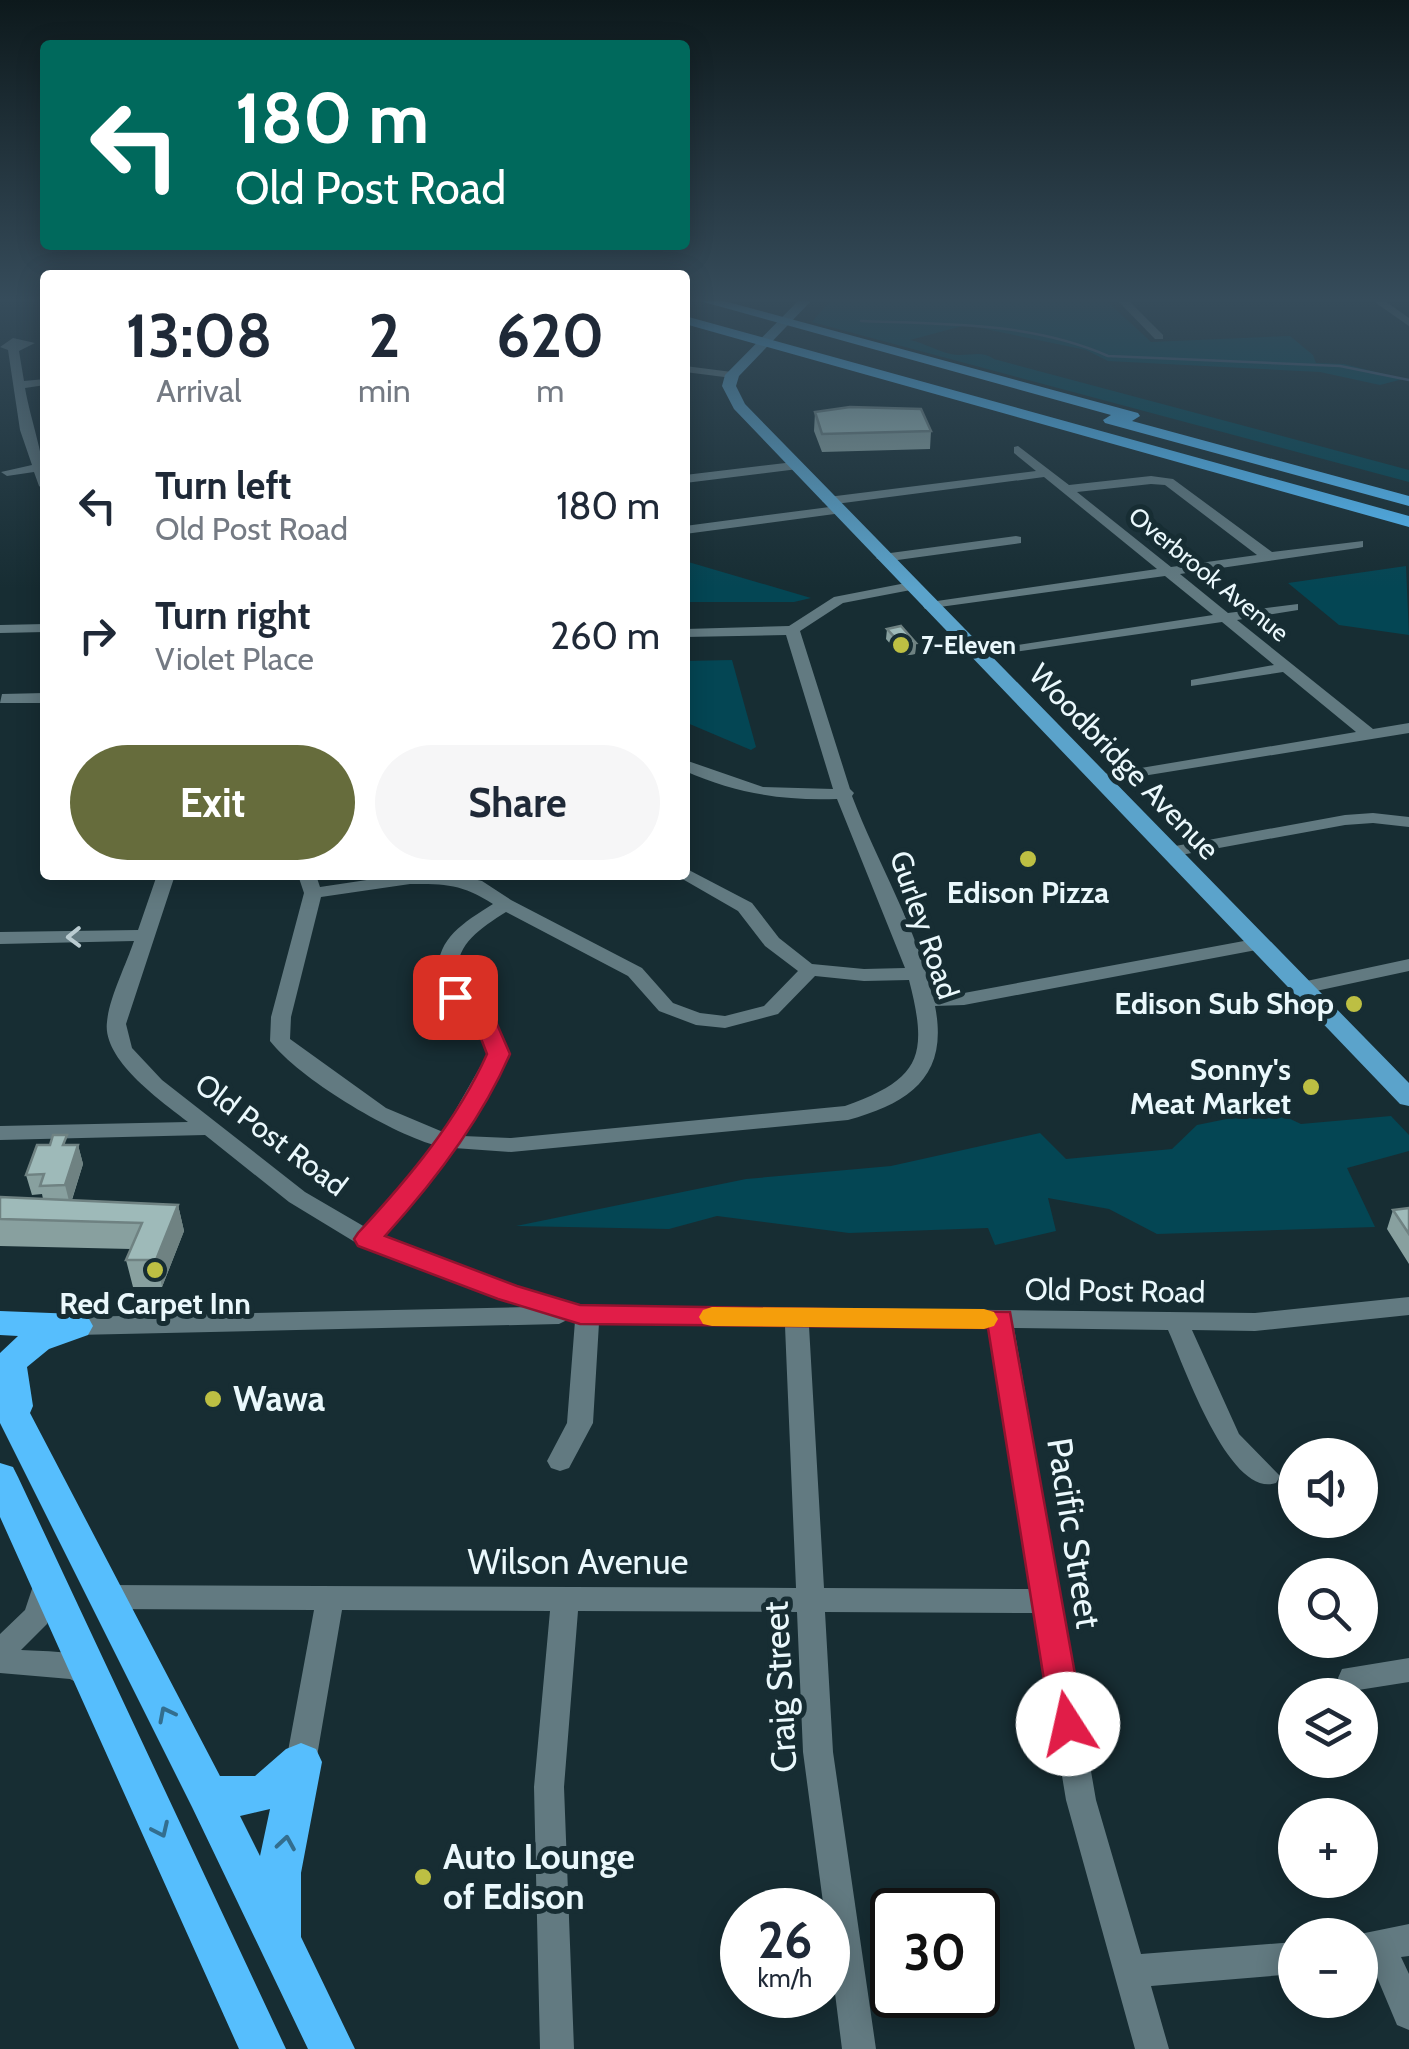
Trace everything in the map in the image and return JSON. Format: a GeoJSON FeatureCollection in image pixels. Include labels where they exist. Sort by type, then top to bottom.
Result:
{"type":"FeatureCollection","features":[{"type":"Feature","properties":{"kind":"highway"},"geometry":{"type":"LineString","coordinates":[[960,397],[1409,522]]}},
{"type":"Feature","properties":{"kind":"highway"},"geometry":{"type":"LineString","coordinates":[[991,397],[1409,512]]}},
{"type":"Feature","properties":{"kind":"highway"},"geometry":{"type":"LineString","coordinates":[[1027,397],[1409,501]]}},
{"type":"Feature","properties":{"kind":"highway"},"geometry":{"type":"LineString","coordinates":[[1062,397],[1409,490]]}},
{"type":"Feature","properties":{"kind":"highway"},"geometry":{"type":"LineString","coordinates":[[0,1323],[76,1326]]}},
{"type":"Feature","properties":{"kind":"highway"},"geometry":{"type":"LineString","coordinates":[[26,1440],[8,1368],[18,1352],[35,1338],[76,1326]]}},
{"type":"Feature","properties":{"kind":"highway"},"geometry":{"type":"LineString","coordinates":[[0,1388],[207,1792],[332,2049]]}},
{"type":"Feature","properties":{"kind":"highway"},"geometry":{"type":"LineString","coordinates":[[0,1477],[262,2049]]}},
{"type":"Feature","properties":{"kind":"highway"},"geometry":{"type":"LineString","coordinates":[[207,1792],[240,1797],[265,1794],[280,1785],[301,1762]]}},
{"type":"Feature","properties":{"kind":"highway"},"geometry":{"type":"LineString","coordinates":[[301,1762],[285,1842],[276,1918],[310,2003]]}},
{"type":"Feature","properties":{"kind":"highway"},"geometry":{"type":"LineString","coordinates":[[231,1982],[246,2049]]}},
{"type":"Feature","properties":{"kind":"main road","name":"Woodbridge Avenue"},"geometry":{"type":"LineString","coordinates":[[734,397],[738,406],[832,506],[1409,1098]]}},
{"type":"Feature","properties":{"kind":"street"},"geometry":{"type":"LineString","coordinates":[[7,472],[40,468],[19,397]]}},
{"type":"Feature","properties":{"kind":"street","name":"Overbrook Avenue"},"geometry":{"type":"LineString","coordinates":[[1018,450],[1370,735]]}},
{"type":"Feature","properties":{"kind":"street"},"geometry":{"type":"LineString","coordinates":[[690,478],[794,466]]}},
{"type":"Feature","properties":{"kind":"street"},"geometry":{"type":"LineString","coordinates":[[690,529],[1048,473]]}},
{"type":"Feature","properties":{"kind":"street"},"geometry":{"type":"LineString","coordinates":[[1067,489],[1150,480],[1169,482],[1269,556]]}},
{"type":"Feature","properties":{"kind":"street"},"geometry":{"type":"LineString","coordinates":[[883,558],[1016,540]]}},
{"type":"Feature","properties":{"kind":"street"},"geometry":{"type":"LineString","coordinates":[[930,606],[1358,544]]}},
{"type":"Feature","properties":{"kind":"street"},"geometry":{"type":"LineString","coordinates":[[690,632],[792,630],[839,600],[911,586]]}},
{"type":"Feature","properties":{"kind":"street"},"geometry":{"type":"LineString","coordinates":[[978,654],[1293,607]]}},
{"type":"Feature","properties":{"kind":"street"},"geometry":{"type":"LineString","coordinates":[[0,628],[40,628]]}},
{"type":"Feature","properties":{"kind":"street","name":"Gurley Road"},"geometry":{"type":"LineString","coordinates":[[310,884],[281,1017],[280,1041],[387,1121],[418,1135],[510,1145],[848,1112],[884,1099],[910,1083],[922,1067],[928,1045],[924,1001],[846,793],[792,630]]}},
{"type":"Feature","properties":{"kind":"street"},"geometry":{"type":"LineString","coordinates":[[1196,683],[1289,667]]}},
{"type":"Feature","properties":{"kind":"street"},"geometry":{"type":"LineString","coordinates":[[2,699],[40,698]]}},
{"type":"Feature","properties":{"kind":"street"},"geometry":{"type":"LineString","coordinates":[[1100,780],[1409,728]]}},
{"type":"Feature","properties":{"kind":"street"},"geometry":{"type":"LineString","coordinates":[[690,767],[736,788],[763,795],[846,793]]}},
{"type":"Feature","properties":{"kind":"street"},"geometry":{"type":"LineString","coordinates":[[1170,852],[1345,820],[1409,822]]}},
{"type":"Feature","properties":{"kind":"street"},"geometry":{"type":"LineString","coordinates":[[690,876],[744,907],[772,942],[810,970],[915,974]]}},
{"type":"Feature","properties":{"kind":"street","name":"Old Post Road"},"geometry":{"type":"LineString","coordinates":[[164,880],[116,1024],[122,1050],[154,1085],[297,1198],[368,1239],[508,1292],[584,1314],[797,1318],[1255,1322],[1409,1306]]}},
{"type":"Feature","properties":{"kind":"street"},"geometry":{"type":"LineString","coordinates":[[310,884],[449,880],[476,885],[634,972],[666,1007],[696,1019],[725,1022],[771,1010],[810,970]]}},
{"type":"Feature","properties":{"kind":"street"},"geometry":{"type":"LineString","coordinates":[[368,1239],[416,1186],[485,1084],[498,1054],[485,1020],[450,990],[446,970],[448,952],[467,930],[505,904]]}},
{"type":"Feature","properties":{"kind":"street"},"geometry":{"type":"LineString","coordinates":[[0,938],[147,936]]}},
{"type":"Feature","properties":{"kind":"street"},"geometry":{"type":"LineString","coordinates":[[924,1001],[964,999],[1260,944]]}},
{"type":"Feature","properties":{"kind":"street"},"geometry":{"type":"LineString","coordinates":[[1302,988],[1409,966]]}},
{"type":"Feature","properties":{"kind":"street"},"geometry":{"type":"LineString","coordinates":[[0,1132],[209,1128]]}},
{"type":"Feature","properties":{"kind":"street"},"geometry":{"type":"LineString","coordinates":[[76,1326],[584,1314],[580,1423],[560,1461]]}},
{"type":"Feature","properties":{"kind":"street","name":"Craig Street"},"geometry":{"type":"LineString","coordinates":[[797,1318],[818,1752],[859,2049]]}},
{"type":"Feature","properties":{"kind":"street","name":"Pacific Street"},"geometry":{"type":"LineString","coordinates":[[1000,1319],[1081,1800],[1133,1971],[1152,2049]]}},
{"type":"Feature","properties":{"kind":"street"},"geometry":{"type":"LineString","coordinates":[[1177,1323],[1229,1440],[1267,1476]]}},
{"type":"Feature","properties":{"kind":"street"},"geometry":{"type":"LineString","coordinates":[[0,1652],[37,1616],[46,1593],[46,1578]]}},
{"type":"Feature","properties":{"kind":"street","name":"Wilson Avenue"},"geometry":{"type":"LineString","coordinates":[[107,1597],[1049,1600]]}},
{"type":"Feature","properties":{"kind":"street"},"geometry":{"type":"LineString","coordinates":[[557,2049],[548,1788],[565,1599]]}},
{"type":"Feature","properties":{"kind":"street"},"geometry":{"type":"LineString","coordinates":[[301,1762],[330,1600]]}},
{"type":"Feature","properties":{"kind":"street"},"geometry":{"type":"LineString","coordinates":[[0,1661],[75,1668],[91,1677]]}},
{"type":"Feature","properties":{"kind":"street"},"geometry":{"type":"LineString","coordinates":[[1352,1678],[1409,1670]]}},
{"type":"Feature","properties":{"kind":"street"},"geometry":{"type":"LineString","coordinates":[[1383,1945],[1409,2013]]}},
{"type":"Feature","properties":{"kind":"street"},"geometry":{"type":"LineString","coordinates":[[1133,1971],[1278,1959]]}},
{"type":"Feature","properties":{"kind":"shaded area"},"geometry":{"type":"Polygon","coordinates":[[[1090,397],[1135,397],[1409,470],[1409,482],[1090,397]]]}},
{"type":"Feature","properties":{"kind":"shaded area"},"geometry":{"type":"Polygon","coordinates":[[[690,562],[811,598],[794,602],[690,602],[690,562]]]}},
{"type":"Feature","properties":{"kind":"shaded area"},"geometry":{"type":"Polygon","coordinates":[[[1406,566],[1409,635],[1339,625],[1288,583],[1406,566]]]}},
{"type":"Feature","properties":{"kind":"shaded area"},"geometry":{"type":"Polygon","coordinates":[[[732,660],[756,747],[751,750],[690,724],[690,661],[732,660]]]}},
{"type":"Feature","properties":{"kind":"shaded area"},"geometry":{"type":"Polygon","coordinates":[[[1271,1110],[1301,1124],[1391,1116],[1409,1135],[1409,1151],[1347,1168],[1375,1227],[1157,1234],[1109,1209],[1048,1198],[1056,1231],[995,1245],[988,1228],[849,1233],[717,1216],[669,1229],[516,1226],[746,1179],[891,1166],[1040,1133],[1066,1159],[1172,1149],[1197,1125],[1271,1110]]]}},
{"type":"Feature","properties":{"kind":"building"},"geometry":{"type":"Polygon","coordinates":[[[850,407],[921,409],[931,431],[822,434],[815,412],[850,407]]]}},
{"type":"Feature","properties":{"kind":"building"},"geometry":{"type":"Polygon","coordinates":[[[901,626],[916,643],[902,645],[887,629],[901,626]]]}},
{"type":"Feature","properties":{"kind":"building"},"geometry":{"type":"Polygon","coordinates":[[[53,1135],[67,1135],[63,1145],[78,1145],[65,1185],[40,1186],[44,1174],[26,1175],[37,1145],[50,1145],[53,1135]]]}},
{"type":"Feature","properties":{"kind":"building"},"geometry":{"type":"Polygon","coordinates":[[[0,1197],[178,1205],[156,1260],[126,1260],[142,1223],[0,1219],[0,1197]]]}},
{"type":"Feature","properties":{"kind":"building"},"geometry":{"type":"Polygon","coordinates":[[[1409,1208],[1409,1234],[1393,1210],[1409,1208]]]}},
{"type":"Feature","properties":{"kind":"slow traffic"},"geometry":{"type":"LineString","coordinates":[[712,1317],[984,1319]]}},
{"type":"Feature","properties":{"kind":"place","name":"7-Eleven"},"geometry":{"type":"Point","coordinates":[901,645]}},
{"type":"Feature","properties":{"kind":"place","name":"Edison Pizza"},"geometry":{"type":"Point","coordinates":[1028,859]}},
{"type":"Feature","properties":{"kind":"place","name":"Edison Sub Shop"},"geometry":{"type":"Point","coordinates":[1354,1004]}},
{"type":"Feature","properties":{"kind":"place","name":"Sonny's Meat Market"},"geometry":{"type":"Point","coordinates":[1311,1087]}},
{"type":"Feature","properties":{"kind":"place","name":"Red Carpet Inn"},"geometry":{"type":"Point","coordinates":[155,1270]}},
{"type":"Feature","properties":{"kind":"place","name":"Wawa"},"geometry":{"type":"Point","coordinates":[213,1399]}},
{"type":"Feature","properties":{"kind":"place","name":"Auto Lounge of Edison"},"geometry":{"type":"Point","coordinates":[423,1877]}},
{"type":"Feature","properties":{"kind":"route"},"geometry":{"type":"LineString","coordinates":[[455,997],[485,1020],[498,1054],[485,1084],[416,1186],[368,1239],[508,1292],[580,1314],[1000,1319],[1068,1724]]}}]}
